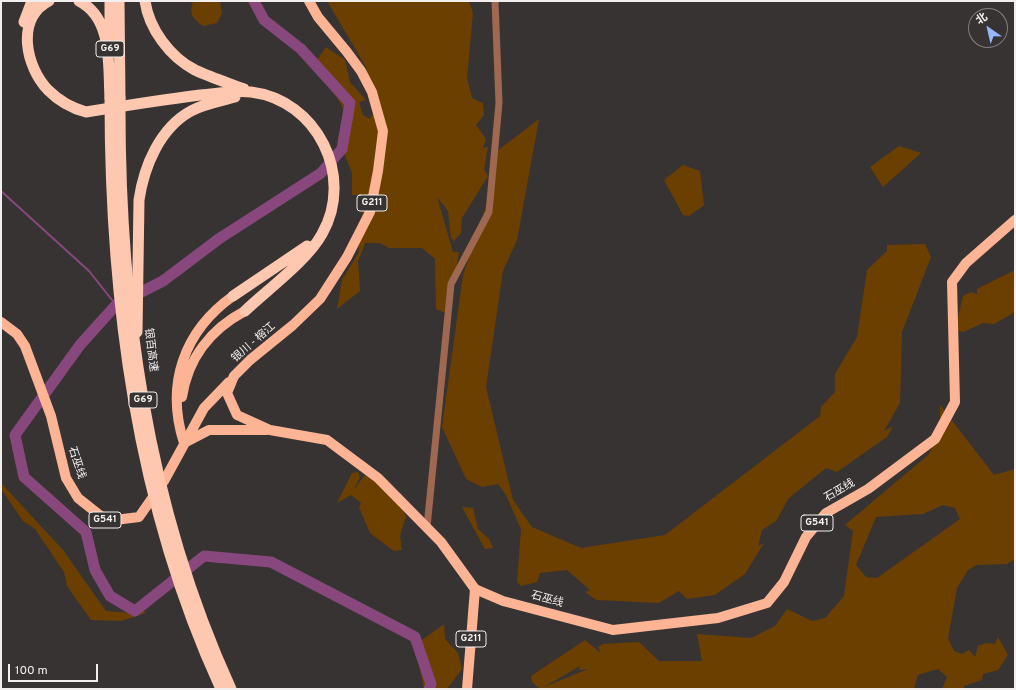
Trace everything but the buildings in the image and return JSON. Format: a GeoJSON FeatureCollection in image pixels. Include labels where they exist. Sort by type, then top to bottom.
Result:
{"type":"FeatureCollection","features":[{"type":"Feature","properties":{"kind":"highway"},"geometry":{"type":"LineString","coordinates":[[32,1],[25,17],[22,33],[23,50],[27,66],[34,80],[44,93],[56,104],[70,112],[85,118],[177,103],[235,97],[259,99],[282,107],[316,135]]}},
{"type":"Feature","properties":{"kind":"highway"},"geometry":{"type":"LineString","coordinates":[[49,1],[36,10],[30,18],[28,34],[30,56],[35,71],[43,84],[59,100],[72,108],[86,112],[176,98],[235,92],[252,92]]}},
{"type":"Feature","properties":{"kind":"highway"},"geometry":{"type":"LineString","coordinates":[[79,1],[88,7],[95,15],[106,39],[115,98]]}},
{"type":"Feature","properties":{"kind":"highway","name":"银百高速"},"geometry":{"type":"LineString","coordinates":[[110,1],[124,235],[149,438],[170,525],[198,610],[231,689]]}},
{"type":"Feature","properties":{"kind":"highway","name":"银百高速"},"geometry":{"type":"LineString","coordinates":[[119,1],[112,180],[117,266],[131,380],[140,440],[153,498],[169,556],[189,613],[221,689]]}},
{"type":"Feature","properties":{"kind":"highway"},"geometry":{"type":"LineString","coordinates":[[145,1],[156,32],[167,47],[180,60],[195,70],[252,92],[273,98],[292,107],[306,118],[327,150],[334,197],[332,211],[327,225],[311,250],[245,310],[227,321],[212,335],[199,351],[189,369],[184,387],[181,406],[181,424],[184,443]]}},
{"type":"Feature","properties":{"kind":"highway","name":"银川 - 榕江"},"geometry":{"type":"LineString","coordinates":[[309,1],[318,17],[347,52],[361,72],[372,92],[383,131],[378,171],[370,212],[347,257],[320,299],[293,325],[250,360],[234,376],[226,392],[237,415],[270,430],[327,440],[378,478],[441,542],[475,589]]}},
{"type":"Feature","properties":{"kind":"highway"},"geometry":{"type":"LineString","coordinates":[[137,349],[139,205],[143,180],[150,161],[165,134],[180,118],[192,110],[235,97]]}},
{"type":"Feature","properties":{"kind":"highway"},"geometry":{"type":"LineString","coordinates":[[184,443],[178,422],[176,402],[178,381],[183,360],[191,341],[202,324],[217,308],[307,246],[318,231],[325,214],[332,178]]}},
{"type":"Feature","properties":{"kind":"highway","name":"石巫线"},"geometry":{"type":"LineString","coordinates":[[475,589],[503,601],[613,630],[718,618],[767,603],[784,582],[806,536],[826,513],[868,489],[935,439],[955,402],[952,282],[966,263],[1015,220]]}},
{"type":"Feature","properties":{"kind":"highway","name":"石巫线"},"geometry":{"type":"LineString","coordinates":[[1,322],[17,334],[25,346],[51,416],[66,478],[78,498],[108,521],[139,518],[164,481],[184,443]]}},
{"type":"Feature","properties":{"kind":"highway"},"geometry":{"type":"LineString","coordinates":[[184,443],[204,408],[234,376]]}},
{"type":"Feature","properties":{"kind":"highway"},"geometry":{"type":"LineString","coordinates":[[184,443],[209,430],[270,430]]}},
{"type":"Feature","properties":{"kind":"highway","name":"G211"},"geometry":{"type":"LineString","coordinates":[[467,689],[475,589]]}},
{"type":"Feature","properties":{"kind":"street"},"geometry":{"type":"LineString","coordinates":[[427,527],[451,284],[489,212],[499,103],[495,1]]}},
{"type":"Feature","properties":{"kind":"shaded area"},"geometry":{"type":"Polygon","coordinates":[[[193,1],[220,1],[222,13],[217,23],[203,26],[196,21],[192,15],[191,9],[193,1]]]}},
{"type":"Feature","properties":{"kind":"shaded area"},"geometry":{"type":"Polygon","coordinates":[[[327,1],[469,1],[473,13],[467,78],[472,98],[483,103],[484,115],[476,125],[486,139],[483,148],[488,147],[484,169],[488,176],[462,218],[461,233],[454,241],[451,238],[448,211],[437,197],[453,252],[459,252],[448,314],[436,309],[435,259],[422,248],[389,248],[380,243],[365,243],[358,262],[360,291],[337,309],[342,280],[359,252],[358,241],[365,228],[359,195],[352,195],[352,173],[338,137],[343,124],[344,113],[337,97],[326,83],[322,75],[320,65],[315,63],[326,47],[345,60],[350,82],[366,100],[359,102],[363,115],[370,119],[375,110],[366,67],[327,1]]]}},
{"type":"Feature","properties":{"kind":"shaded area"},"geometry":{"type":"Polygon","coordinates":[[[539,119],[517,240],[503,271],[486,387],[513,500],[532,527],[581,548],[665,535],[820,416],[821,407],[835,392],[835,374],[857,337],[867,270],[887,251],[887,245],[925,244],[931,257],[902,332],[900,403],[884,431],[893,426],[887,437],[837,472],[826,468],[788,499],[777,520],[762,530],[758,546],[764,543],[745,574],[715,595],[687,599],[679,591],[659,603],[596,600],[585,592],[590,590],[567,570],[540,573],[537,582],[521,586],[517,582],[521,529],[506,495],[498,484],[482,487],[466,479],[442,427],[463,275],[496,176],[496,152],[539,119]]]}},
{"type":"Feature","properties":{"kind":"shaded area"},"geometry":{"type":"Polygon","coordinates":[[[899,146],[921,153],[883,187],[870,167],[899,146]]]}},
{"type":"Feature","properties":{"kind":"shaded area"},"geometry":{"type":"Polygon","coordinates":[[[683,165],[700,171],[704,205],[689,216],[683,215],[664,180],[683,165]]]}},
{"type":"Feature","properties":{"kind":"shaded area"},"geometry":{"type":"Polygon","coordinates":[[[1015,270],[1015,312],[994,324],[983,323],[963,332],[955,330],[963,296],[971,292],[977,294],[977,289],[1015,270]]]}},
{"type":"Feature","properties":{"kind":"shaded area"},"geometry":{"type":"Polygon","coordinates":[[[940,405],[994,475],[1015,469],[1015,559],[1007,564],[977,565],[968,570],[957,588],[948,638],[954,651],[962,654],[969,650],[975,657],[978,646],[986,643],[995,644],[998,637],[1008,655],[998,670],[983,674],[982,680],[964,686],[964,689],[942,689],[947,677],[938,669],[918,675],[914,689],[540,689],[532,682],[531,676],[585,640],[601,653],[598,647],[603,644],[639,642],[659,661],[702,661],[697,634],[751,638],[775,626],[787,609],[812,621],[825,618],[844,596],[853,531],[845,525],[928,455],[940,435],[940,405]],[[943,505],[923,514],[876,517],[856,565],[866,577],[877,578],[960,519],[955,508],[943,505]],[[580,666],[544,687],[588,669],[579,670],[580,666]]]}},
{"type":"Feature","properties":{"kind":"shaded area"},"geometry":{"type":"Polygon","coordinates":[[[358,472],[360,477],[353,491],[364,476],[370,476],[402,509],[406,516],[400,536],[402,550],[394,551],[370,533],[359,507],[361,503],[351,495],[337,503],[352,473],[358,472]]]}},
{"type":"Feature","properties":{"kind":"shaded area"},"geometry":{"type":"Polygon","coordinates":[[[1,483],[63,550],[106,611],[130,613],[142,609],[146,613],[121,621],[91,620],[67,586],[64,572],[35,529],[23,521],[1,489],[1,483]]]}},
{"type":"Feature","properties":{"kind":"shaded area"},"geometry":{"type":"Polygon","coordinates":[[[462,507],[473,508],[478,529],[489,539],[493,548],[485,549],[462,507]]]}},
{"type":"Feature","properties":{"kind":"shaded area"},"geometry":{"type":"Polygon","coordinates":[[[444,624],[445,639],[458,653],[462,669],[447,689],[424,689],[415,645],[444,624]]]}},
{"type":"Feature","properties":{"kind":"waterway"},"geometry":{"type":"LineString","coordinates":[[254,1],[264,20],[301,49],[350,103],[342,149],[321,173],[220,238],[163,281],[116,305],[80,345],[15,435],[24,477],[86,532],[95,570],[110,596],[135,611],[204,556],[271,562],[415,637],[431,684],[429,689]]}},
{"type":"Feature","properties":{"kind":"waterway"},"geometry":{"type":"LineString","coordinates":[[1,191],[89,271],[116,305]]}}]}
